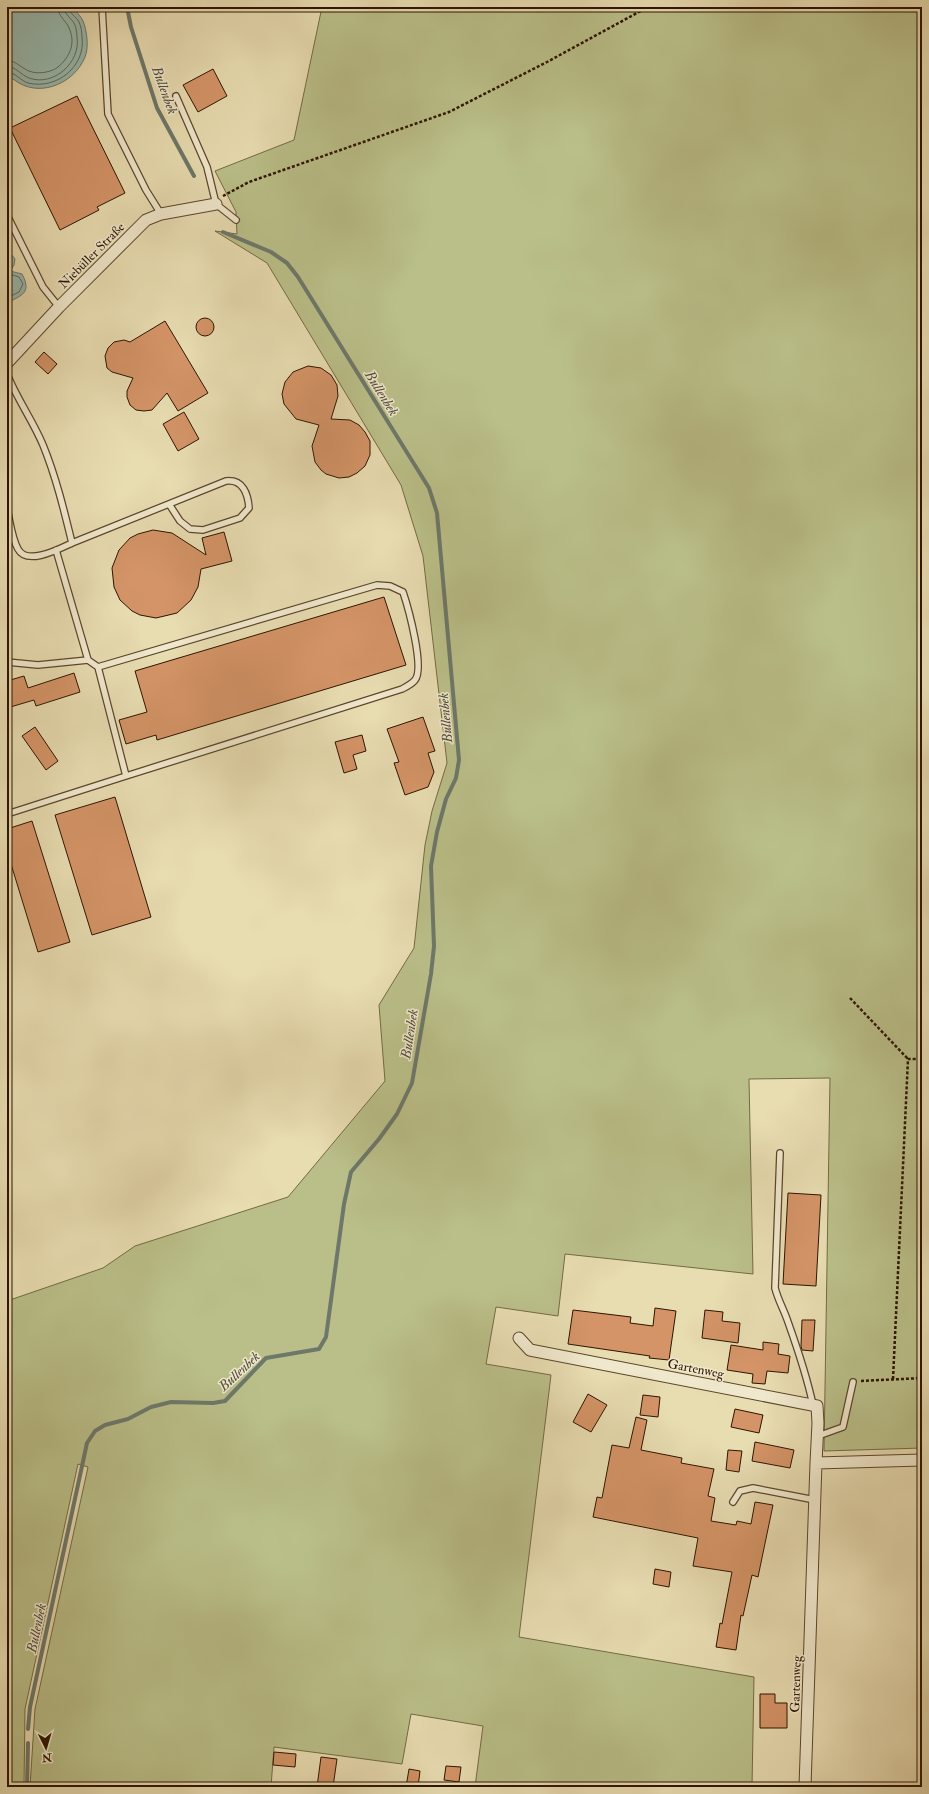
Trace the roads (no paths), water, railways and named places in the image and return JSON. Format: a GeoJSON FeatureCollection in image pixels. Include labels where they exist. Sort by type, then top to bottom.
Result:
{"type":"FeatureCollection","features":[{"type":"Feature","properties":{"kind":"street","name":"Niebüller Straße"},"geometry":{"type":"LineString","coordinates":[[7,363],[146,220],[162,214],[216,204]]}},
{"type":"Feature","properties":{"kind":"street","name":"Gartenweg"},"geometry":{"type":"LineString","coordinates":[[519,1338],[530,1350],[818,1406],[805,1787]]}},
{"type":"Feature","properties":{"kind":"street"},"geometry":{"type":"LineString","coordinates":[[816,1463],[922,1460]]}},
{"type":"Feature","properties":{"kind":"lane"},"geometry":{"type":"LineString","coordinates":[[102,7],[108,114],[146,190],[162,214]]}},
{"type":"Feature","properties":{"kind":"lane"},"geometry":{"type":"LineString","coordinates":[[176,96],[207,167],[216,204],[236,220]]}},
{"type":"Feature","properties":{"kind":"lane"},"geometry":{"type":"LineString","coordinates":[[7,215],[43,287],[60,307]]}},
{"type":"Feature","properties":{"kind":"lane"},"geometry":{"type":"LineString","coordinates":[[7,374],[14,391],[43,444],[60,491],[72,543]]}},
{"type":"Feature","properties":{"kind":"lane"},"geometry":{"type":"LineString","coordinates":[[7,509],[17,549],[22,555],[32,557],[56,550],[72,543],[226,481],[232,480],[243,486],[248,496],[249,508],[240,518],[203,530],[190,529],[180,521],[169,504]]}},
{"type":"Feature","properties":{"kind":"lane"},"geometry":{"type":"LineString","coordinates":[[56,550],[88,660],[98,667],[126,776]]}},
{"type":"Feature","properties":{"kind":"lane"},"geometry":{"type":"LineString","coordinates":[[7,814],[402,689],[416,680],[420,668],[409,612],[403,592],[390,586],[377,585],[98,667]]}},
{"type":"Feature","properties":{"kind":"lane"},"geometry":{"type":"LineString","coordinates":[[7,662],[38,665],[88,660]]}},
{"type":"Feature","properties":{"kind":"lane"},"geometry":{"type":"LineString","coordinates":[[780,1153],[775,1288],[779,1304],[787,1320],[806,1373],[814,1405]]}},
{"type":"Feature","properties":{"kind":"lane"},"geometry":{"type":"LineString","coordinates":[[818,1436],[843,1427],[853,1382]]}},
{"type":"Feature","properties":{"kind":"lane"},"geometry":{"type":"LineString","coordinates":[[732,1502],[740,1491],[753,1488],[815,1500]]}},
{"type":"Feature","properties":{"kind":"water"},"geometry":{"type":"Polygon","coordinates":[[[9,7],[72,7],[83,21],[87,44],[85,57],[74,74],[57,85],[48,88],[38,88],[28,87],[19,83],[7,74],[7,9],[9,7]]]}},
{"type":"Feature","properties":{"kind":"water"},"geometry":{"type":"Polygon","coordinates":[[[7,249],[15,259],[14,265],[10,271],[22,274],[25,280],[26,289],[24,293],[7,303],[7,249]]]}},
{"type":"Feature","properties":{"kind":"waterway","name":"Bullenbek"},"geometry":{"type":"LineString","coordinates":[[127,7],[131,27],[157,108],[194,176]]}},
{"type":"Feature","properties":{"kind":"waterway","name":"Bullenbek"},"geometry":{"type":"LineString","coordinates":[[28,1729],[30,1707],[87,1443],[95,1431],[105,1425],[128,1419],[151,1407],[171,1402],[213,1403],[225,1401],[266,1358],[319,1349],[326,1337],[344,1204],[351,1172],[379,1139],[397,1114],[412,1083],[431,974],[434,946],[431,866],[437,832],[446,799],[456,778],[459,760],[437,513],[429,488],[298,277],[287,263],[271,252],[223,232]]}},
{"type":"Feature","properties":{"kind":"waterway","name":"Bullenbek"},"geometry":{"type":"LineString","coordinates":[[27,1787],[28,1743]]}}]}
